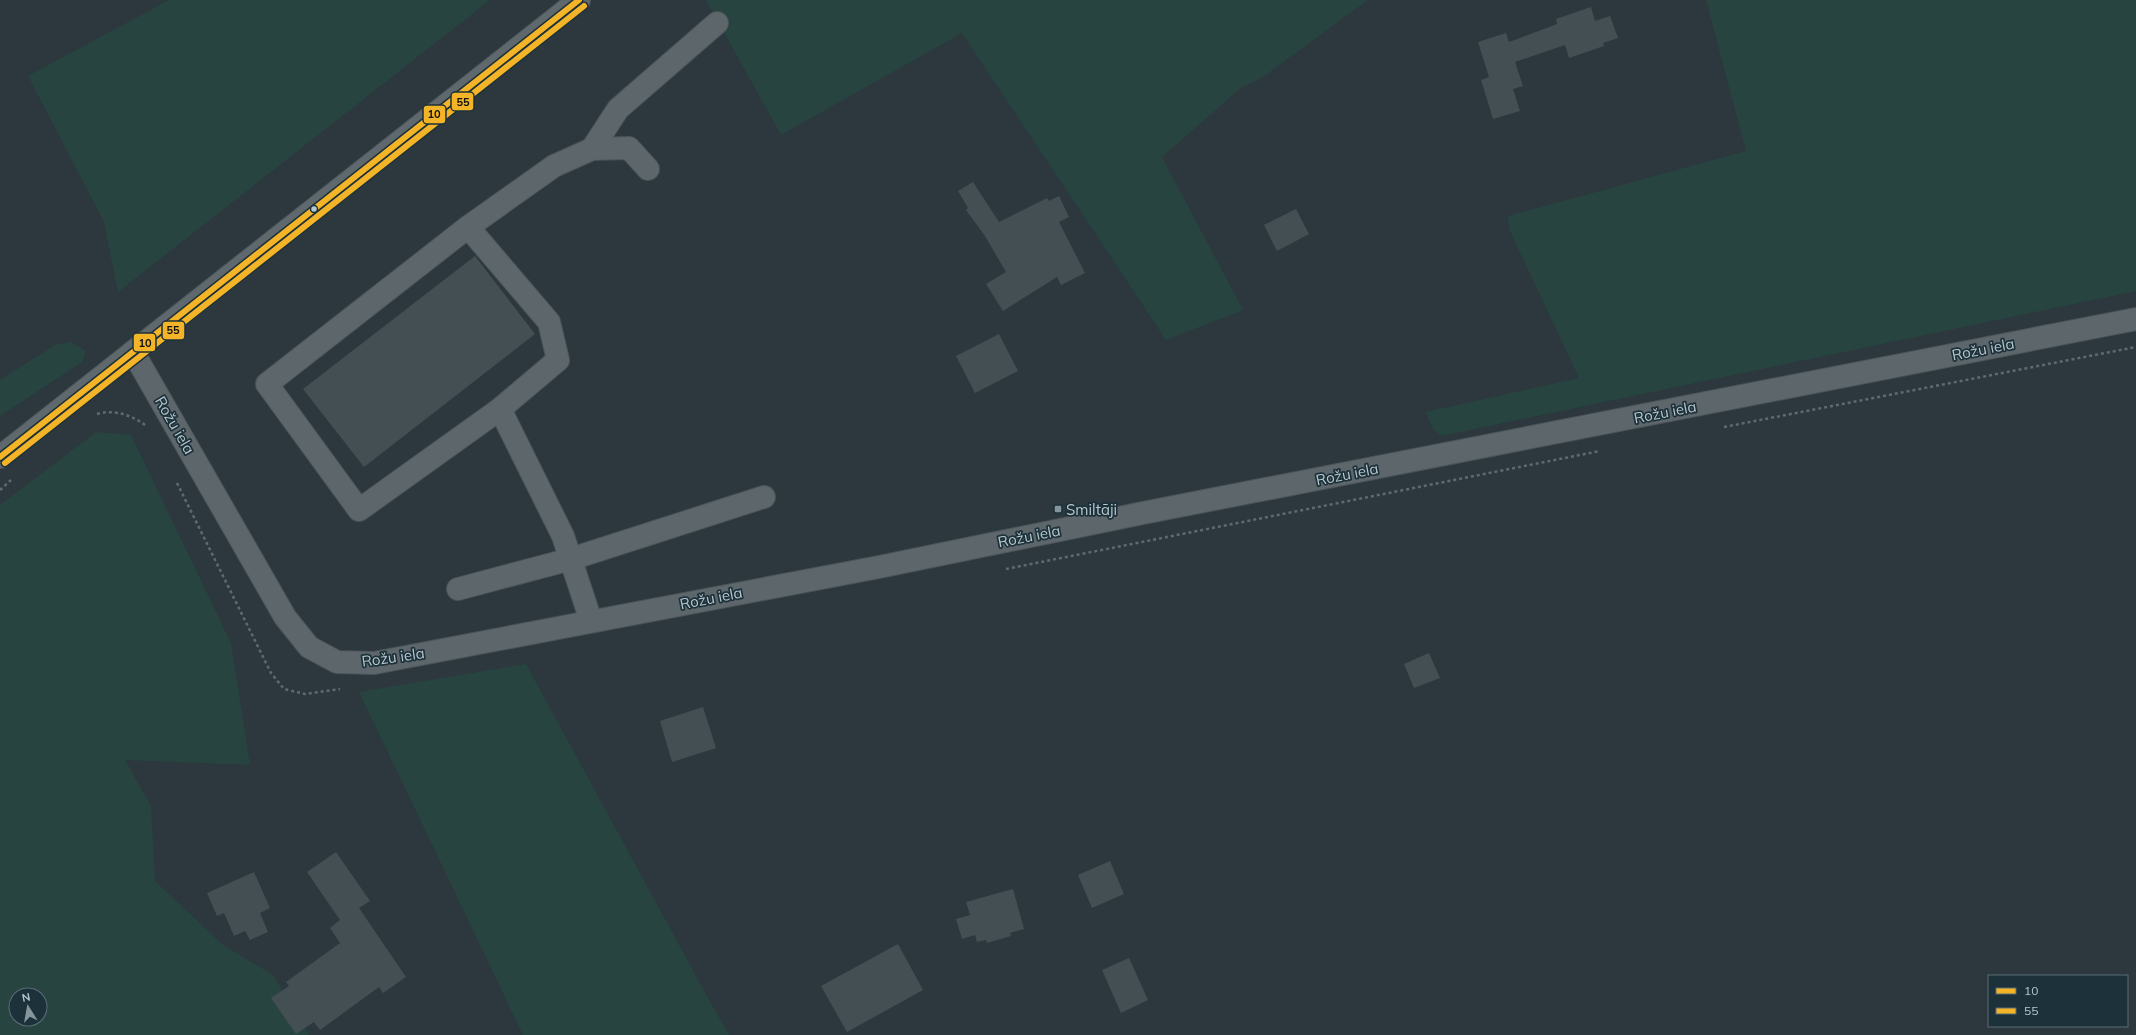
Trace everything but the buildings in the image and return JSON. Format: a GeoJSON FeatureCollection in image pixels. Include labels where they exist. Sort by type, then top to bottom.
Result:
{"type":"FeatureCollection","features":[{"type":"Feature","properties":{"kind":"main road"},"geometry":{"type":"LineString","coordinates":[[0,457],[578,0]]}},
{"type":"Feature","properties":{"kind":"street"},"geometry":{"type":"LineString","coordinates":[[592,149],[618,109],[717,23]]}},
{"type":"Feature","properties":{"kind":"street"},"geometry":{"type":"LineString","coordinates":[[468,227],[549,322],[558,360],[500,409],[359,510],[267,384],[468,227],[554,166],[592,149],[629,148],[648,169]]}},
{"type":"Feature","properties":{"kind":"street","name":"Rožu iela"},"geometry":{"type":"LineString","coordinates":[[133,352],[285,617],[309,647],[337,662],[374,663],[886,565],[1148,512],[2136,319]]}},
{"type":"Feature","properties":{"kind":"street"},"geometry":{"type":"LineString","coordinates":[[500,409],[563,536],[591,621]]}},
{"type":"Feature","properties":{"kind":"street"},"geometry":{"type":"LineString","coordinates":[[458,589],[571,559],[764,498]]}},
{"type":"Feature","properties":{"kind":"green space"},"geometry":{"type":"Polygon","coordinates":[[[169,0],[490,0],[118,292],[104,222],[28,76],[169,0]]]}},
{"type":"Feature","properties":{"kind":"green space"},"geometry":{"type":"Polygon","coordinates":[[[706,0],[1368,0],[1260,79],[1242,87],[1162,157],[1243,310],[1166,340],[962,33],[781,135],[706,0]]]}},
{"type":"Feature","properties":{"kind":"green space"},"geometry":{"type":"Polygon","coordinates":[[[1706,0],[2136,0],[2136,291],[1441,436],[1432,428],[1426,412],[1579,378],[1509,229],[1508,216],[1746,151],[1706,0]]]}},
{"type":"Feature","properties":{"kind":"green space"},"geometry":{"type":"Polygon","coordinates":[[[71,342],[86,351],[82,362],[0,416],[0,380],[55,345],[71,342]]]}},
{"type":"Feature","properties":{"kind":"green space"},"geometry":{"type":"Polygon","coordinates":[[[96,432],[131,435],[231,643],[250,765],[125,760],[151,806],[155,881],[223,945],[273,975],[309,1035],[0,1035],[0,505],[96,432]]]}},
{"type":"Feature","properties":{"kind":"green space"},"geometry":{"type":"Polygon","coordinates":[[[526,664],[729,1035],[523,1035],[359,692],[526,664]]]}},
{"type":"Feature","properties":{"kind":"transit line","name":"10"},"geometry":{"type":"LineString","coordinates":[[0,457],[579,0]]}},
{"type":"Feature","properties":{"kind":"transit line","name":"55"},"geometry":{"type":"LineString","coordinates":[[5,463],[584,6]]}},
{"type":"Feature","properties":{"kind":"place","name":"Smiltāji"},"geometry":{"type":"Point","coordinates":[1058,509]}}]}
